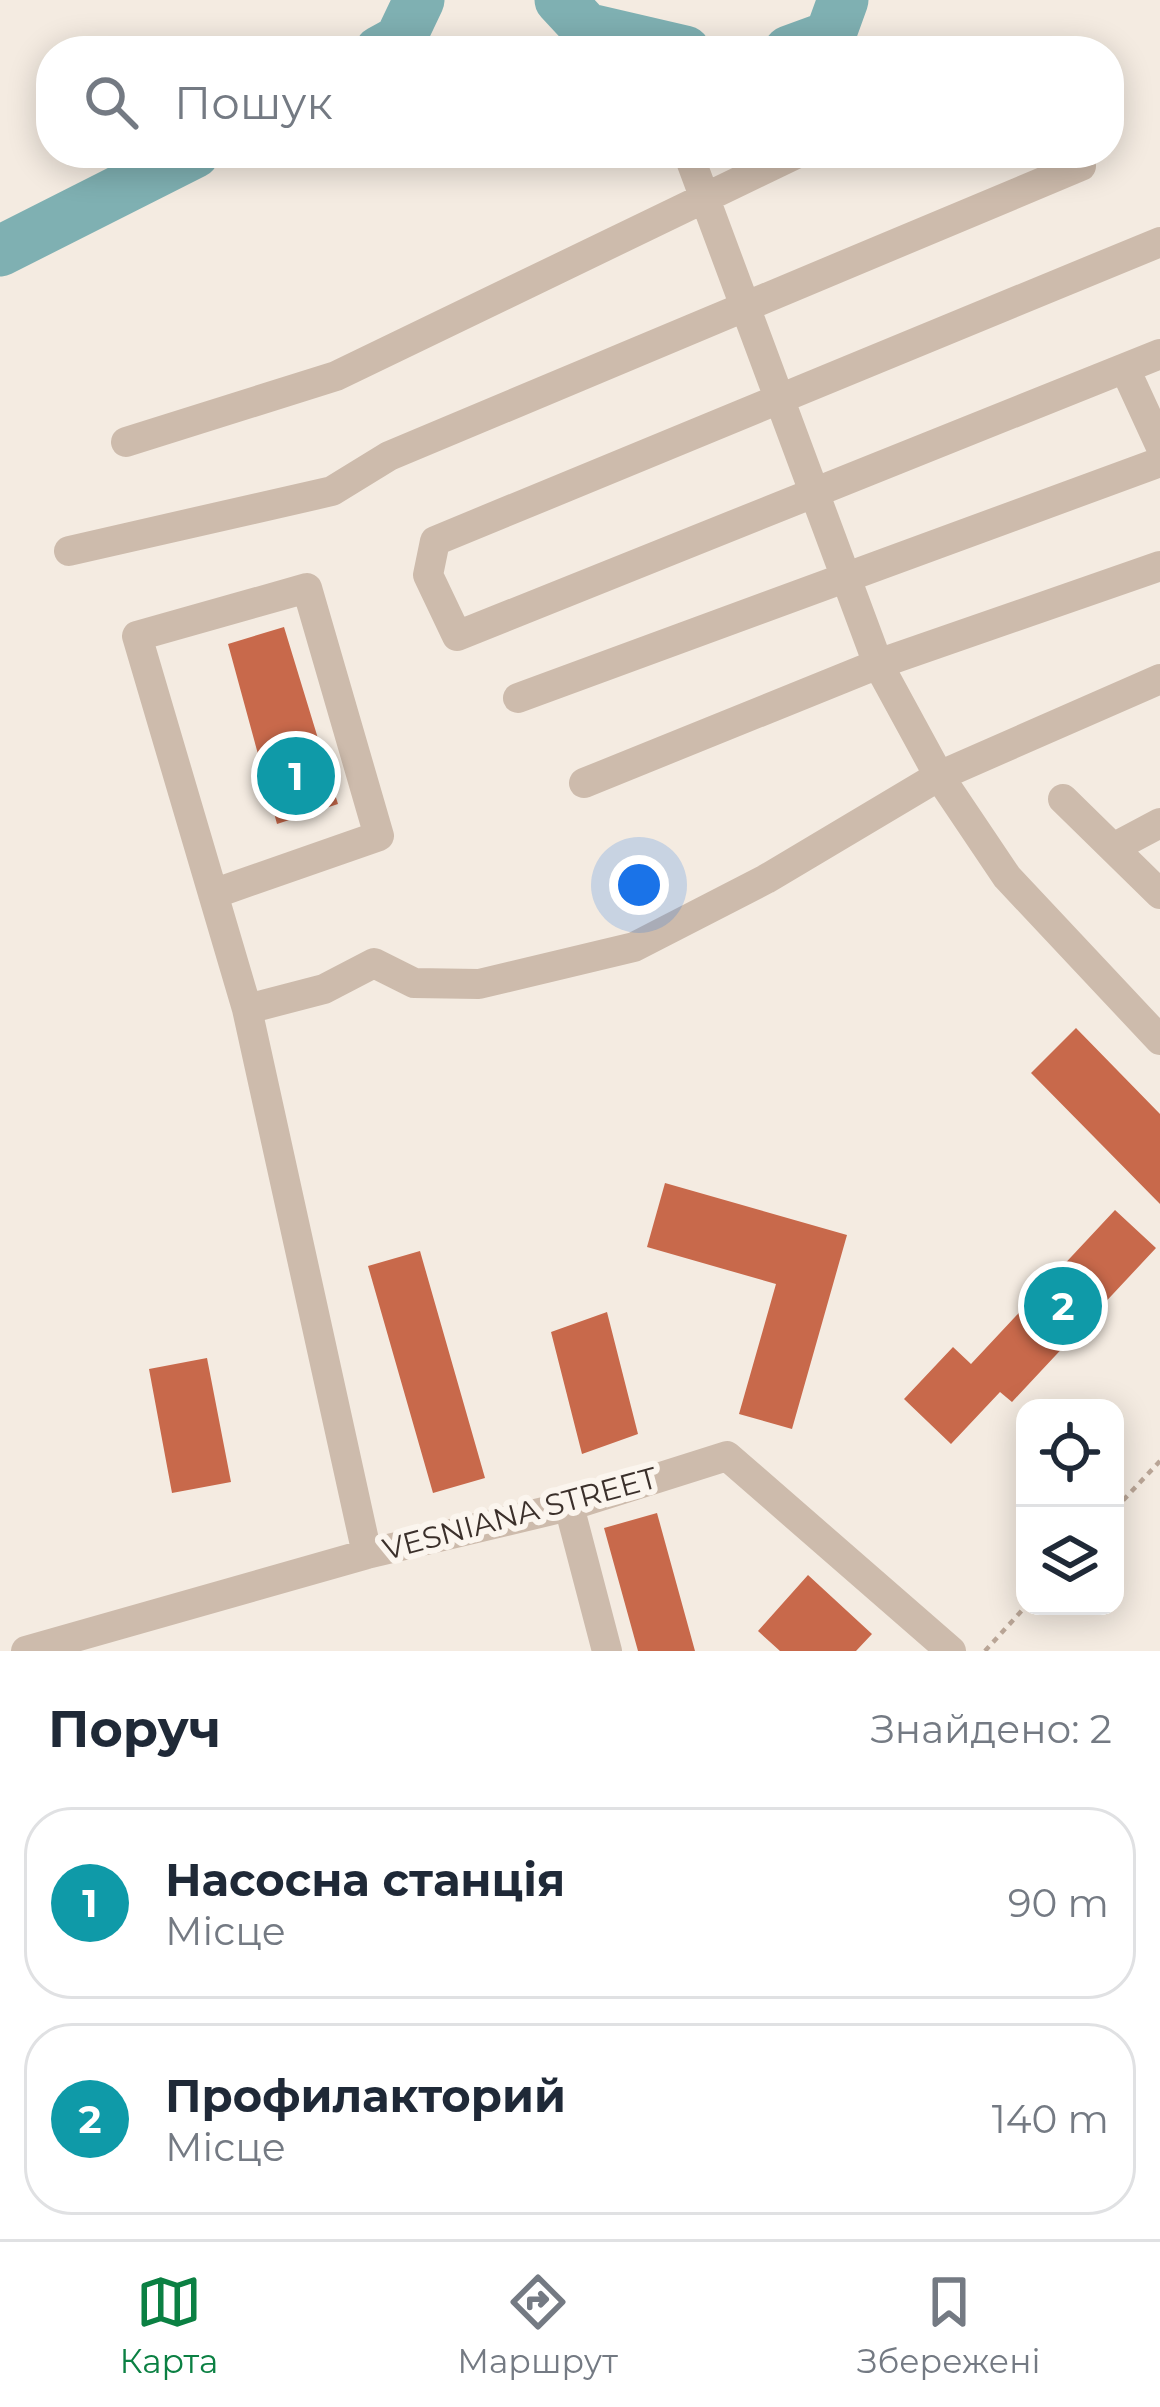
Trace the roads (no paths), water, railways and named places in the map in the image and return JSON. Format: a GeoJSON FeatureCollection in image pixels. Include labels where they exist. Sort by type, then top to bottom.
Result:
{"type":"FeatureCollection","features":[{"type":"Feature","properties":{"kind":"street"},"geometry":{"type":"LineString","coordinates":[[694,168],[878,664],[939,776],[1007,877],[1160,1040]]}},
{"type":"Feature","properties":{"kind":"street"},"geometry":{"type":"LineString","coordinates":[[126,442],[336,376],[766,168]]}},
{"type":"Feature","properties":{"kind":"street"},"geometry":{"type":"LineString","coordinates":[[69,550],[332,491],[388,456],[1077,168]]}},
{"type":"Feature","properties":{"kind":"street"},"geometry":{"type":"LineString","coordinates":[[1160,242],[435,541],[428,575],[457,636],[1160,354]]}},
{"type":"Feature","properties":{"kind":"street"},"geometry":{"type":"LineString","coordinates":[[1126,371],[1160,446]]}},
{"type":"Feature","properties":{"kind":"street"},"geometry":{"type":"LineString","coordinates":[[518,698],[1160,462]]}},
{"type":"Feature","properties":{"kind":"street"},"geometry":{"type":"LineString","coordinates":[[584,784],[878,664],[1160,566]]}},
{"type":"Feature","properties":{"kind":"street"},"geometry":{"type":"LineString","coordinates":[[213,894],[379,836],[307,588],[137,637],[247,1010],[367,1554]]}},
{"type":"Feature","properties":{"kind":"street"},"geometry":{"type":"LineString","coordinates":[[247,1010],[324,989],[374,963],[414,983],[479,984],[614,954],[766,879],[939,776],[1160,679]]}},
{"type":"Feature","properties":{"kind":"street"},"geometry":{"type":"LineString","coordinates":[[1063,799],[1160,894]]}},
{"type":"Feature","properties":{"kind":"street"},"geometry":{"type":"LineString","coordinates":[[1113,848],[1160,823]]}},
{"type":"Feature","properties":{"kind":"street","name":"VESNIANA STREET"},"geometry":{"type":"LineString","coordinates":[[26,1651],[367,1554],[569,1506],[728,1456],[951,1651]]}},
{"type":"Feature","properties":{"kind":"street"},"geometry":{"type":"LineString","coordinates":[[569,1506],[607,1651]]}},
{"type":"Feature","properties":{"kind":"waterway"},"geometry":{"type":"LineString","coordinates":[[402,36],[419,0]]}},
{"type":"Feature","properties":{"kind":"waterway"},"geometry":{"type":"LineString","coordinates":[[560,0],[586,28],[620,36]]}},
{"type":"Feature","properties":{"kind":"waterway"},"geometry":{"type":"LineString","coordinates":[[830,36],[843,0]]}},
{"type":"Feature","properties":{"kind":"waterway"},"geometry":{"type":"LineString","coordinates":[[0,251],[164,168]]}},
{"type":"Feature","properties":{"kind":"place","name":"Насосна станція"},"geometry":{"type":"Point","coordinates":[296,776]}},
{"type":"Feature","properties":{"kind":"place","name":"Профилакторий"},"geometry":{"type":"Point","coordinates":[1063,1306]}}]}
